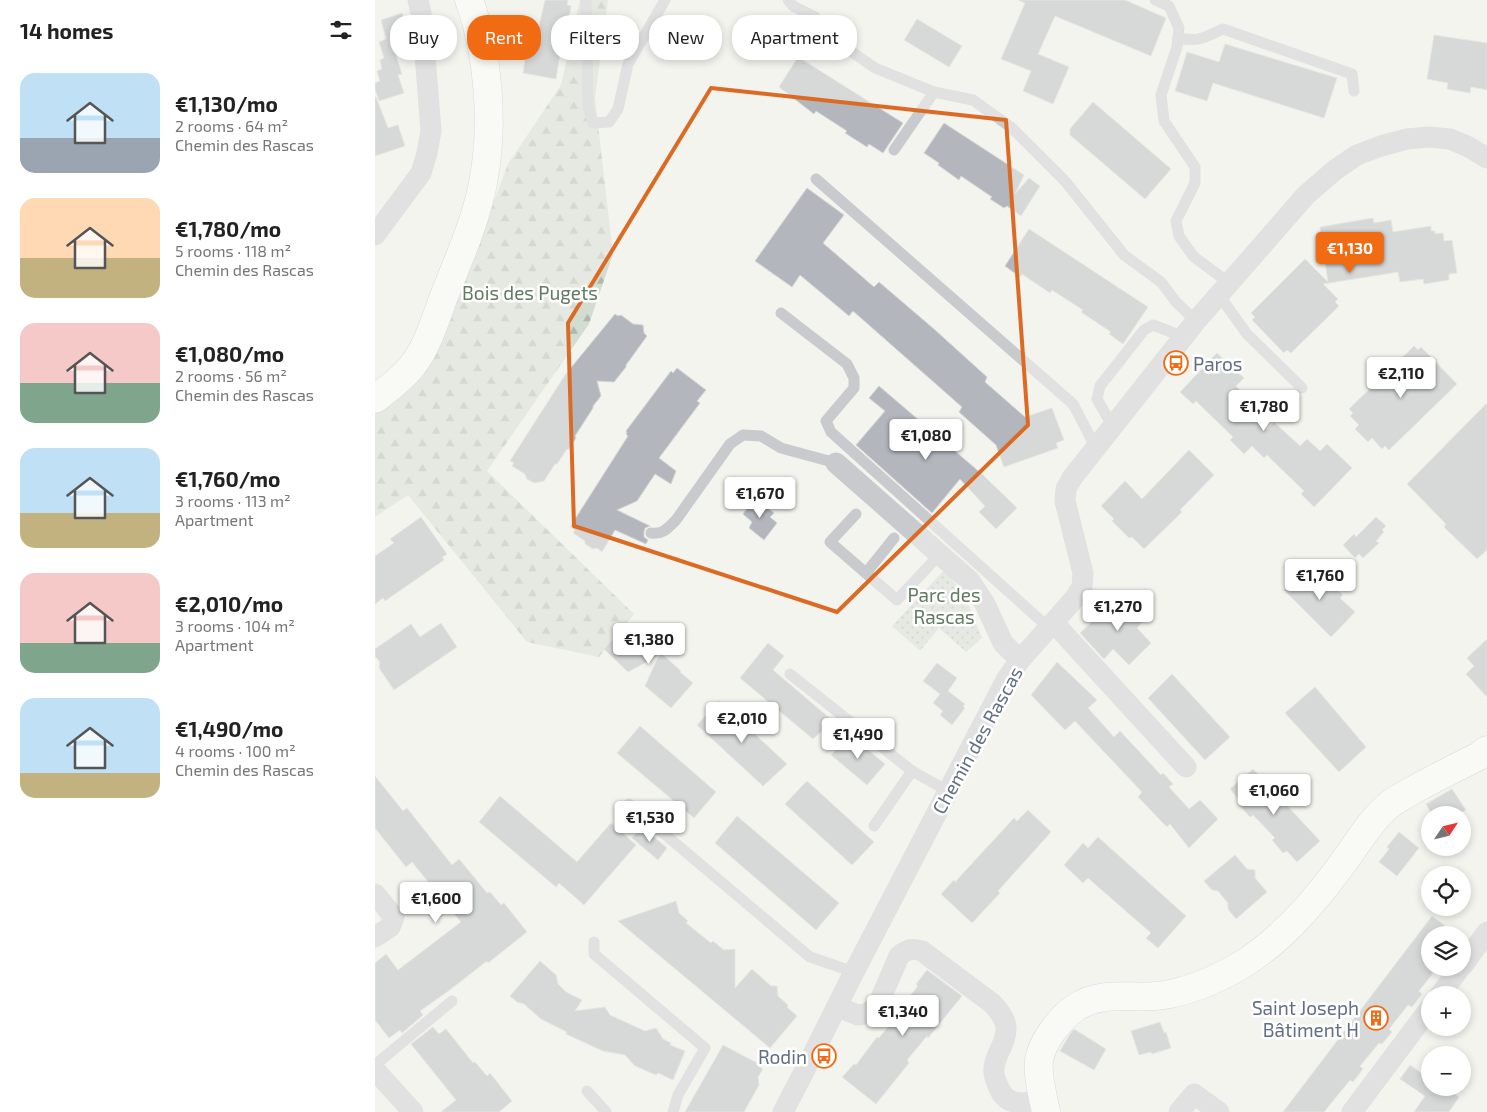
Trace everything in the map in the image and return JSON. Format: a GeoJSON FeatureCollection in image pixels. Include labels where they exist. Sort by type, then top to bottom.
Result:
{"type":"FeatureCollection","features":[{"type":"Feature","properties":{"kind":"main road"},"geometry":{"type":"LineString","coordinates":[[375,398],[403,377],[411,368],[426,342],[457,263],[483,185],[487,160],[488,126],[486,74],[482,48],[469,0]]}},
{"type":"Feature","properties":{"kind":"main road"},"geometry":{"type":"LineString","coordinates":[[1045,1106],[1039,1059],[1045,1041],[1056,1026],[1075,1008],[1093,999],[1111,996],[1162,995],[1195,988],[1238,967],[1271,943],[1298,918],[1340,867],[1373,821],[1390,804],[1487,750]]}},
{"type":"Feature","properties":{"kind":"street"},"geometry":{"type":"LineString","coordinates":[[375,235],[421,173],[431,131],[421,13],[417,0]]}},
{"type":"Feature","properties":{"kind":"street","name":"Chemin des Rascas"},"geometry":{"type":"LineString","coordinates":[[783,1112],[853,972],[1006,680],[1020,660],[1052,626],[1082,587],[1083,573],[1065,501],[1066,489],[1072,478],[1224,289],[1306,195],[1335,170],[1357,155],[1407,139],[1429,137],[1450,139],[1469,146],[1487,158]]}},
{"type":"Feature","properties":{"kind":"street"},"geometry":{"type":"LineString","coordinates":[[835,463],[971,581],[985,604],[1003,643],[1020,660]]}},
{"type":"Feature","properties":{"kind":"street"},"geometry":{"type":"LineString","coordinates":[[1052,626],[1186,767]]}},
{"type":"Feature","properties":{"kind":"street"},"geometry":{"type":"LineString","coordinates":[[375,894],[394,917],[390,927],[375,937]]}},
{"type":"Feature","properties":{"kind":"street"},"geometry":{"type":"LineString","coordinates":[[1471,953],[1487,932]]}},
{"type":"Feature","properties":{"kind":"street"},"geometry":{"type":"LineString","coordinates":[[837,1007],[858,1015],[866,1014],[877,1007],[899,956],[905,951],[913,949],[922,951],[993,1004],[1002,1015],[1006,1026],[1005,1038],[994,1067],[995,1080],[1006,1100],[1015,1103],[1045,1106]]}},
{"type":"Feature","properties":{"kind":"street"},"geometry":{"type":"LineString","coordinates":[[1352,1112],[1421,1020]]}},
{"type":"Feature","properties":{"kind":"street"},"geometry":{"type":"LineString","coordinates":[[375,1070],[413,1112]]}},
{"type":"Feature","properties":{"kind":"street"},"geometry":{"type":"LineString","coordinates":[[1179,1112],[1194,1094],[1219,1112]]}},
{"type":"Feature","properties":{"kind":"lane"},"geometry":{"type":"LineString","coordinates":[[586,0],[588,106],[593,122],[609,122],[618,109],[628,64],[665,0]]}},
{"type":"Feature","properties":{"kind":"lane"},"geometry":{"type":"LineString","coordinates":[[788,0],[793,6],[815,17],[842,46],[875,68],[934,92],[973,100],[1012,128],[1065,181],[1124,255],[1161,282],[1176,302],[1190,329]]}},
{"type":"Feature","properties":{"kind":"lane"},"geometry":{"type":"LineString","coordinates":[[1155,0],[1170,3],[1179,28],[1177,47],[1161,95],[1164,121],[1195,168],[1195,183],[1176,221],[1179,236],[1193,256],[1224,289],[1247,334],[1302,388]]}},
{"type":"Feature","properties":{"kind":"lane"},"geometry":{"type":"LineString","coordinates":[[1178,38],[1193,41],[1223,29],[1353,74],[1354,91]]}},
{"type":"Feature","properties":{"kind":"lane"},"geometry":{"type":"LineString","coordinates":[[894,150],[934,92]]}},
{"type":"Feature","properties":{"kind":"lane"},"geometry":{"type":"LineString","coordinates":[[817,179],[1073,404],[1096,448]]}},
{"type":"Feature","properties":{"kind":"lane"},"geometry":{"type":"LineString","coordinates":[[781,313],[847,364],[854,378],[853,388],[826,421],[831,432],[1052,626]]}},
{"type":"Feature","properties":{"kind":"lane"},"geometry":{"type":"LineString","coordinates":[[1113,427],[1097,400],[1100,386],[1144,330],[1153,325],[1190,329]]}},
{"type":"Feature","properties":{"kind":"lane"},"geometry":{"type":"LineString","coordinates":[[651,533],[658,534],[666,530],[676,520],[730,444],[743,435],[761,436],[781,448],[835,463]]}},
{"type":"Feature","properties":{"kind":"lane"},"geometry":{"type":"LineString","coordinates":[[856,514],[830,542],[897,600],[940,554]]}},
{"type":"Feature","properties":{"kind":"lane"},"geometry":{"type":"LineString","coordinates":[[865,573],[894,538]]}},
{"type":"Feature","properties":{"kind":"lane"},"geometry":{"type":"LineString","coordinates":[[790,674],[912,771],[948,791]]}},
{"type":"Feature","properties":{"kind":"lane"},"geometry":{"type":"LineString","coordinates":[[874,826],[912,771]]}},
{"type":"Feature","properties":{"kind":"lane"},"geometry":{"type":"LineString","coordinates":[[629,804],[811,957],[853,972]]}},
{"type":"Feature","properties":{"kind":"lane"},"geometry":{"type":"LineString","coordinates":[[594,942],[594,954],[705,1048],[678,1095],[673,1112]]}},
{"type":"Feature","properties":{"kind":"lane"},"geometry":{"type":"LineString","coordinates":[[375,1065],[452,1001]]}},
{"type":"Feature","properties":{"kind":"lane"},"geometry":{"type":"LineString","coordinates":[[587,1092],[606,1112]]}},
{"type":"Feature","properties":{"kind":"highlighted area"},"geometry":{"type":"Polygon","coordinates":[[[711,88],[1006,120],[1028,425],[837,612],[574,526],[568,323],[711,88]]]}},
{"type":"Feature","properties":{"kind":"green space","name":"Bois des Pugets"},"geometry":{"type":"Polygon","coordinates":[[[580,0],[608,0],[606,15],[577,15],[580,0]]]}},
{"type":"Feature","properties":{"kind":"green space","name":"Bois des Pugets"},"geometry":{"type":"Polygon","coordinates":[[[567,60],[600,60],[595,98],[613,254],[589,324],[487,471],[634,614],[599,657],[527,642],[408,495],[375,517],[375,412],[444,334],[508,164],[561,85],[567,60]]]}},
{"type":"Feature","properties":{"kind":"green space","name":"Parc des Rascas"},"geometry":{"type":"Polygon","coordinates":[[[944,570],[964,594],[982,638],[966,652],[939,628],[920,651],[892,626],[944,570]]]}},
{"type":"Feature","properties":{"kind":"building"},"geometry":{"type":"Polygon","coordinates":[[[545,0],[568,0],[567,5],[571,6],[569,15],[551,15],[551,60],[559,60],[556,79],[523,73],[525,60],[541,60],[541,18],[545,0]]]}},
{"type":"Feature","properties":{"kind":"building"},"geometry":{"type":"Polygon","coordinates":[[[1018,0],[1125,0],[1166,18],[1151,56],[1055,16],[1038,54],[1069,67],[1053,104],[1023,91],[1031,71],[1001,59],[1025,3],[1018,0]]]}},
{"type":"Feature","properties":{"kind":"building"},"geometry":{"type":"Polygon","coordinates":[[[390,17],[390,60],[398,60],[402,74],[398,75],[404,93],[379,101],[375,83],[380,81],[377,71],[382,69],[380,60],[384,58],[379,42],[386,39],[381,20],[390,17]]]}},
{"type":"Feature","properties":{"kind":"building"},"geometry":{"type":"Polygon","coordinates":[[[917,19],[962,46],[949,67],[904,40],[917,19]]]}},
{"type":"Feature","properties":{"kind":"building"},"geometry":{"type":"Polygon","coordinates":[[[1434,35],[1487,43],[1487,90],[1471,87],[1470,93],[1447,89],[1448,83],[1427,79],[1434,35]]]}},
{"type":"Feature","properties":{"kind":"building"},"geometry":{"type":"Polygon","coordinates":[[[1225,44],[1337,78],[1324,118],[1213,83],[1207,101],[1175,91],[1187,52],[1219,62],[1225,44]]]}},
{"type":"Feature","properties":{"kind":"building"},"geometry":{"type":"Polygon","coordinates":[[[796,60],[803,60],[903,123],[883,153],[869,144],[867,147],[845,133],[847,131],[816,111],[814,114],[779,87],[796,60]]]}},
{"type":"Feature","properties":{"kind":"building"},"geometry":{"type":"Polygon","coordinates":[[[375,97],[388,128],[398,125],[405,146],[375,156],[375,97]]]}},
{"type":"Feature","properties":{"kind":"building"},"geometry":{"type":"Polygon","coordinates":[[[1093,102],[1171,169],[1145,199],[1070,135],[1070,129],[1093,102]]]}},
{"type":"Feature","properties":{"kind":"building"},"geometry":{"type":"Polygon","coordinates":[[[944,123],[1024,175],[1015,194],[1029,178],[1040,186],[1021,216],[1007,206],[1004,208],[990,199],[992,197],[961,176],[959,180],[924,153],[944,123]]]}},
{"type":"Feature","properties":{"kind":"building"},"geometry":{"type":"Polygon","coordinates":[[[807,188],[844,215],[823,243],[874,287],[879,282],[934,329],[987,377],[985,382],[1025,417],[1052,408],[1064,440],[1056,443],[1058,448],[1004,467],[996,445],[959,412],[962,407],[853,311],[849,316],[800,275],[792,287],[755,261],[807,188]]]}},
{"type":"Feature","properties":{"kind":"building"},"geometry":{"type":"Polygon","coordinates":[[[1373,218],[1374,223],[1391,220],[1393,232],[1431,226],[1431,231],[1435,231],[1435,234],[1443,233],[1444,241],[1452,240],[1457,273],[1449,274],[1449,280],[1424,284],[1423,279],[1400,282],[1398,272],[1323,284],[1338,299],[1335,302],[1339,306],[1291,353],[1287,350],[1284,353],[1252,320],[1255,317],[1251,313],[1305,259],[1328,282],[1320,227],[1373,218]]]}},
{"type":"Feature","properties":{"kind":"building"},"geometry":{"type":"Polygon","coordinates":[[[1029,229],[1148,307],[1123,344],[1109,334],[1111,332],[1081,312],[1083,310],[1052,290],[1050,293],[1022,274],[1020,277],[1005,266],[1029,229]]]}},
{"type":"Feature","properties":{"kind":"building"},"geometry":{"type":"Polygon","coordinates":[[[615,314],[621,315],[633,324],[643,325],[644,333],[647,336],[614,382],[597,381],[601,396],[575,436],[576,438],[544,481],[534,483],[527,479],[525,474],[512,466],[514,463],[510,461],[565,375],[615,314]]]}},
{"type":"Feature","properties":{"kind":"building"},"geometry":{"type":"Polygon","coordinates":[[[1414,346],[1418,350],[1421,347],[1457,384],[1389,450],[1385,446],[1382,449],[1372,438],[1368,442],[1355,429],[1359,425],[1350,416],[1353,413],[1349,409],[1414,346]]]}},
{"type":"Feature","properties":{"kind":"building"},"geometry":{"type":"Polygon","coordinates":[[[1217,353],[1244,378],[1236,386],[1248,398],[1242,404],[1267,430],[1274,422],[1300,446],[1307,439],[1320,451],[1327,444],[1352,468],[1314,507],[1301,494],[1304,491],[1267,455],[1264,458],[1252,446],[1244,454],[1230,440],[1233,437],[1196,401],[1193,404],[1180,392],[1217,353]]]}},
{"type":"Feature","properties":{"kind":"building"},"geometry":{"type":"Polygon","coordinates":[[[677,368],[706,390],[697,401],[700,403],[659,458],[676,471],[671,484],[655,474],[637,501],[617,510],[650,526],[645,528],[644,532],[644,537],[648,540],[646,544],[615,530],[602,552],[597,548],[593,549],[573,533],[575,530],[570,527],[628,436],[626,431],[671,371],[673,373],[677,368]]]}},
{"type":"Feature","properties":{"kind":"building"},"geometry":{"type":"Polygon","coordinates":[[[879,386],[983,475],[1017,508],[996,529],[979,512],[985,506],[960,479],[932,513],[856,445],[885,411],[869,398],[879,386]]]}},
{"type":"Feature","properties":{"kind":"building"},"geometry":{"type":"Polygon","coordinates":[[[1487,403],[1487,550],[1477,559],[1444,527],[1446,524],[1407,484],[1487,403]]]}},
{"type":"Feature","properties":{"kind":"building"},"geometry":{"type":"Polygon","coordinates":[[[1189,450],[1214,475],[1180,510],[1182,512],[1144,549],[1132,537],[1129,538],[1112,521],[1114,519],[1101,506],[1125,481],[1142,499],[1189,450]]]}},
{"type":"Feature","properties":{"kind":"building"},"geometry":{"type":"Polygon","coordinates":[[[755,498],[774,513],[770,517],[777,523],[764,540],[749,528],[752,522],[743,514],[755,498]]]}},
{"type":"Feature","properties":{"kind":"building"},"geometry":{"type":"Polygon","coordinates":[[[421,517],[447,554],[442,557],[444,560],[385,601],[383,598],[375,604],[375,556],[394,543],[390,539],[421,517]]]}},
{"type":"Feature","properties":{"kind":"building"},"geometry":{"type":"Polygon","coordinates":[[[1376,517],[1386,526],[1382,530],[1384,532],[1376,541],[1379,543],[1363,558],[1359,554],[1355,558],[1343,545],[1354,534],[1356,537],[1376,517]]]}},
{"type":"Feature","properties":{"kind":"building"},"geometry":{"type":"Polygon","coordinates":[[[1306,566],[1322,579],[1323,577],[1343,595],[1340,598],[1355,612],[1331,637],[1284,590],[1306,566]]]}},
{"type":"Feature","properties":{"kind":"building"},"geometry":{"type":"Polygon","coordinates":[[[1121,595],[1145,619],[1137,628],[1151,643],[1129,665],[1113,649],[1104,659],[1080,633],[1121,595]]]}},
{"type":"Feature","properties":{"kind":"building"},"geometry":{"type":"Polygon","coordinates":[[[441,623],[457,647],[394,690],[379,668],[380,662],[375,656],[375,649],[411,624],[420,637],[441,623]]]}},
{"type":"Feature","properties":{"kind":"building"},"geometry":{"type":"Polygon","coordinates":[[[626,624],[638,635],[640,634],[693,683],[671,708],[645,686],[659,655],[628,672],[604,649],[626,624]]]}},
{"type":"Feature","properties":{"kind":"building"},"geometry":{"type":"Polygon","coordinates":[[[1487,639],[1487,697],[1466,674],[1474,666],[1467,658],[1487,639]]]}},
{"type":"Feature","properties":{"kind":"building"},"geometry":{"type":"Polygon","coordinates":[[[768,643],[784,656],[773,670],[833,721],[813,739],[740,678],[768,643]]]}},
{"type":"Feature","properties":{"kind":"building"},"geometry":{"type":"Polygon","coordinates":[[[1057,662],[1097,700],[1088,708],[1114,737],[1120,731],[1161,775],[1163,773],[1173,784],[1169,787],[1189,809],[1200,800],[1218,819],[1189,848],[1170,824],[1167,827],[1138,797],[1142,792],[1075,721],[1065,730],[1031,695],[1057,662]]]}},
{"type":"Feature","properties":{"kind":"building"},"geometry":{"type":"Polygon","coordinates":[[[937,663],[957,678],[948,691],[965,704],[963,706],[965,708],[952,725],[940,715],[943,711],[933,703],[940,694],[923,681],[937,663]]]}},
{"type":"Feature","properties":{"kind":"building"},"geometry":{"type":"Polygon","coordinates":[[[1172,674],[1230,737],[1205,760],[1148,698],[1172,674]]]}},
{"type":"Feature","properties":{"kind":"building"},"geometry":{"type":"Polygon","coordinates":[[[1315,687],[1366,747],[1339,772],[1285,713],[1315,687]]]}},
{"type":"Feature","properties":{"kind":"building"},"geometry":{"type":"Polygon","coordinates":[[[719,701],[787,764],[763,786],[697,725],[719,701]]]}},
{"type":"Feature","properties":{"kind":"building"},"geometry":{"type":"Polygon","coordinates":[[[640,726],[716,792],[694,818],[617,753],[640,726]]]}},
{"type":"Feature","properties":{"kind":"building"},"geometry":{"type":"Polygon","coordinates":[[[850,735],[885,764],[867,785],[831,755],[850,735]]]}},
{"type":"Feature","properties":{"kind":"building"},"geometry":{"type":"Polygon","coordinates":[[[1253,769],[1320,841],[1297,862],[1287,851],[1283,853],[1272,840],[1275,838],[1253,815],[1250,817],[1238,804],[1240,801],[1230,789],[1253,769]]]}},
{"type":"Feature","properties":{"kind":"building"},"geometry":{"type":"Polygon","coordinates":[[[375,776],[403,811],[407,808],[452,865],[459,859],[487,893],[490,892],[501,905],[504,903],[527,932],[488,963],[487,961],[420,1011],[423,1015],[402,1033],[400,1030],[389,1038],[375,1020],[375,963],[386,954],[398,970],[461,922],[412,862],[406,867],[375,828],[375,776]]]}},
{"type":"Feature","properties":{"kind":"building"},"geometry":{"type":"Polygon","coordinates":[[[807,781],[874,842],[852,865],[785,804],[807,781]]]}},
{"type":"Feature","properties":{"kind":"building"},"geometry":{"type":"Polygon","coordinates":[[[1452,789],[1463,806],[1427,806],[1426,804],[1452,789]]]}},
{"type":"Feature","properties":{"kind":"building"},"geometry":{"type":"Polygon","coordinates":[[[500,796],[577,862],[611,823],[636,845],[584,905],[559,883],[556,887],[479,822],[500,796]]]}},
{"type":"Feature","properties":{"kind":"building"},"geometry":{"type":"Polygon","coordinates":[[[1028,810],[1051,832],[972,923],[941,894],[954,880],[955,882],[1014,818],[1017,821],[1028,810]]]}},
{"type":"Feature","properties":{"kind":"building"},"geometry":{"type":"Polygon","coordinates":[[[737,816],[839,903],[816,930],[715,843],[737,816]]]}},
{"type":"Feature","properties":{"kind":"building"},"geometry":{"type":"Polygon","coordinates":[[[642,827],[667,848],[658,860],[632,838],[642,827]]]}},
{"type":"Feature","properties":{"kind":"building"},"geometry":{"type":"Polygon","coordinates":[[[1399,832],[1419,848],[1397,876],[1379,862],[1389,849],[1387,847],[1399,832]]]}},
{"type":"Feature","properties":{"kind":"building"},"geometry":{"type":"Polygon","coordinates":[[[1098,837],[1186,916],[1158,948],[1146,938],[1151,933],[1088,878],[1083,883],[1064,865],[1083,843],[1088,848],[1098,837]]]}},
{"type":"Feature","properties":{"kind":"building"},"geometry":{"type":"Polygon","coordinates":[[[1235,855],[1247,869],[1255,870],[1255,878],[1267,892],[1236,919],[1228,909],[1228,903],[1218,891],[1212,890],[1204,881],[1235,855]]]}},
{"type":"Feature","properties":{"kind":"building"},"geometry":{"type":"Polygon","coordinates":[[[676,901],[679,913],[688,921],[686,923],[711,943],[713,941],[724,950],[735,949],[735,988],[752,969],[771,986],[777,986],[778,996],[797,1016],[770,1048],[618,921],[676,901]]]}},
{"type":"Feature","properties":{"kind":"building","name":"Saint Joseph Bâtiment H"},"geometry":{"type":"Polygon","coordinates":[[[1432,916],[1445,926],[1424,926],[1432,916]]]}},
{"type":"Feature","properties":{"kind":"building","name":"Saint Joseph Bâtiment H"},"geometry":{"type":"Polygon","coordinates":[[[1421,930],[1421,976],[1431,976],[1421,986],[1419,991],[1421,995],[1412,1007],[1408,1005],[1389,1029],[1392,1032],[1382,1044],[1379,1043],[1360,1066],[1363,1069],[1353,1082],[1350,1080],[1324,1112],[1283,1112],[1421,930]]]}},
{"type":"Feature","properties":{"kind":"building"},"geometry":{"type":"Polygon","coordinates":[[[540,961],[556,975],[558,984],[566,992],[582,1000],[575,1011],[605,1007],[610,1015],[645,1031],[656,1028],[663,1039],[671,1043],[670,1045],[685,1051],[673,1080],[635,1066],[625,1055],[603,1051],[566,1034],[567,1032],[541,1019],[524,1004],[517,1002],[510,996],[540,961]]]}},
{"type":"Feature","properties":{"kind":"building"},"geometry":{"type":"Polygon","coordinates":[[[927,970],[962,996],[928,1038],[927,1036],[907,1060],[909,1063],[876,1104],[842,1077],[854,1064],[856,1065],[877,1037],[879,1038],[898,1015],[896,1013],[918,986],[916,984],[927,970]]]}},
{"type":"Feature","properties":{"kind":"building"},"geometry":{"type":"Polygon","coordinates":[[[1160,1022],[1164,1033],[1166,1032],[1171,1048],[1152,1054],[1151,1052],[1139,1055],[1131,1031],[1160,1022]]]}},
{"type":"Feature","properties":{"kind":"building"},"geometry":{"type":"Polygon","coordinates":[[[433,1027],[439,1034],[446,1029],[473,1063],[475,1062],[487,1076],[490,1073],[512,1101],[499,1112],[441,1112],[456,1100],[411,1044],[433,1027]]]}},
{"type":"Feature","properties":{"kind":"building"},"geometry":{"type":"Polygon","coordinates":[[[1074,1029],[1106,1049],[1094,1070],[1060,1051],[1074,1029]]]}},
{"type":"Feature","properties":{"kind":"building"},"geometry":{"type":"Polygon","coordinates":[[[723,1045],[757,1063],[763,1069],[758,1077],[759,1085],[744,1112],[685,1112],[723,1045]]]}},
{"type":"Feature","properties":{"kind":"building"},"geometry":{"type":"Polygon","coordinates":[[[1410,1065],[1421,1073],[1421,1093],[1400,1079],[1410,1065]]]}},
{"type":"Feature","properties":{"kind":"building"},"geometry":{"type":"Polygon","coordinates":[[[1425,1096],[1459,1097],[1449,1112],[1414,1112],[1425,1096]]]}},
{"type":"Feature","properties":{"kind":"place","name":"Paros"},"geometry":{"type":"Point","coordinates":[1176,363]}},
{"type":"Feature","properties":{"kind":"place","name":"Saint Joseph Bâtiment H"},"geometry":{"type":"Point","coordinates":[1376,1018]}},
{"type":"Feature","properties":{"kind":"place","name":"Rodin"},"geometry":{"type":"Point","coordinates":[824,1056]}}]}
